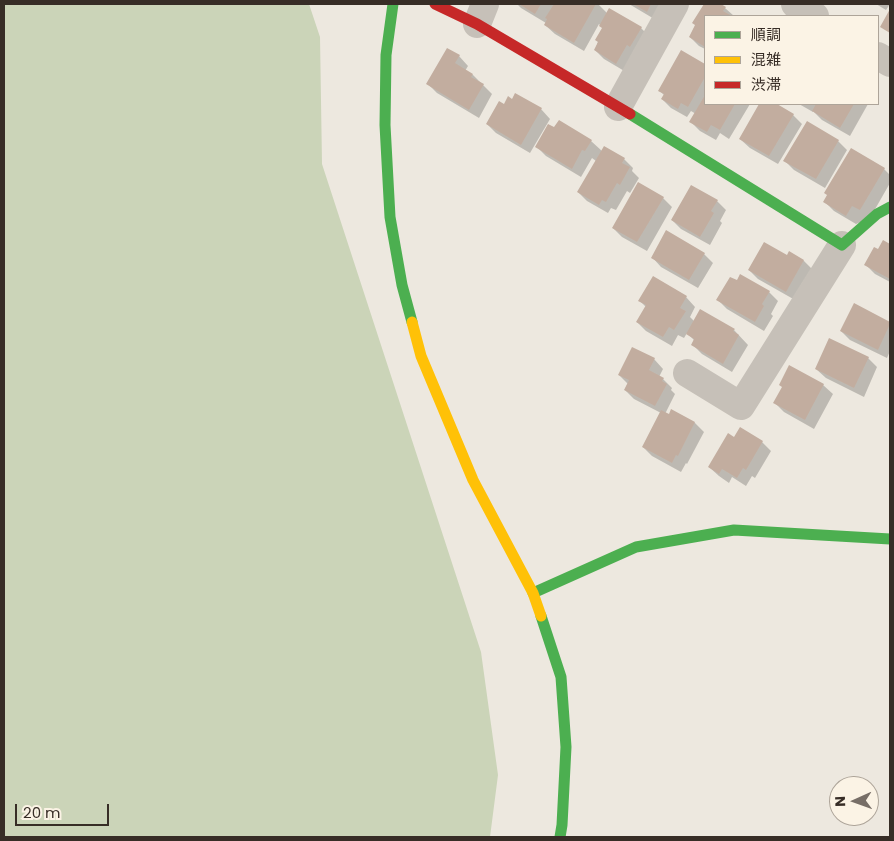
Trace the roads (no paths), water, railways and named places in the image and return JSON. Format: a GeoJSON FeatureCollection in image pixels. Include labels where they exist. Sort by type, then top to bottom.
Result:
{"type":"FeatureCollection","features":[{"type":"Feature","properties":{"kind":"street"},"geometry":{"type":"LineString","coordinates":[[393,4],[386,55],[385,125],[390,218],[402,285],[421,356],[472,480],[533,593],[561,677],[566,747],[560,837]]}},
{"type":"Feature","properties":{"kind":"street"},"geometry":{"type":"LineString","coordinates":[[435,4],[481,14],[618,106],[842,245]]}},
{"type":"Feature","properties":{"kind":"street"},"geometry":{"type":"LineString","coordinates":[[618,106],[674,4]]}},
{"type":"Feature","properties":{"kind":"street"},"geometry":{"type":"LineString","coordinates":[[795,4],[813,15]]}},
{"type":"Feature","properties":{"kind":"street"},"geometry":{"type":"LineString","coordinates":[[879,57],[890,64]]}},
{"type":"Feature","properties":{"kind":"street"},"geometry":{"type":"LineString","coordinates":[[687,373],[741,406],[842,245],[878,214],[890,207]]}},
{"type":"Feature","properties":{"kind":"street"},"geometry":{"type":"LineString","coordinates":[[533,593],[636,547],[734,530],[890,539]]}}]}
